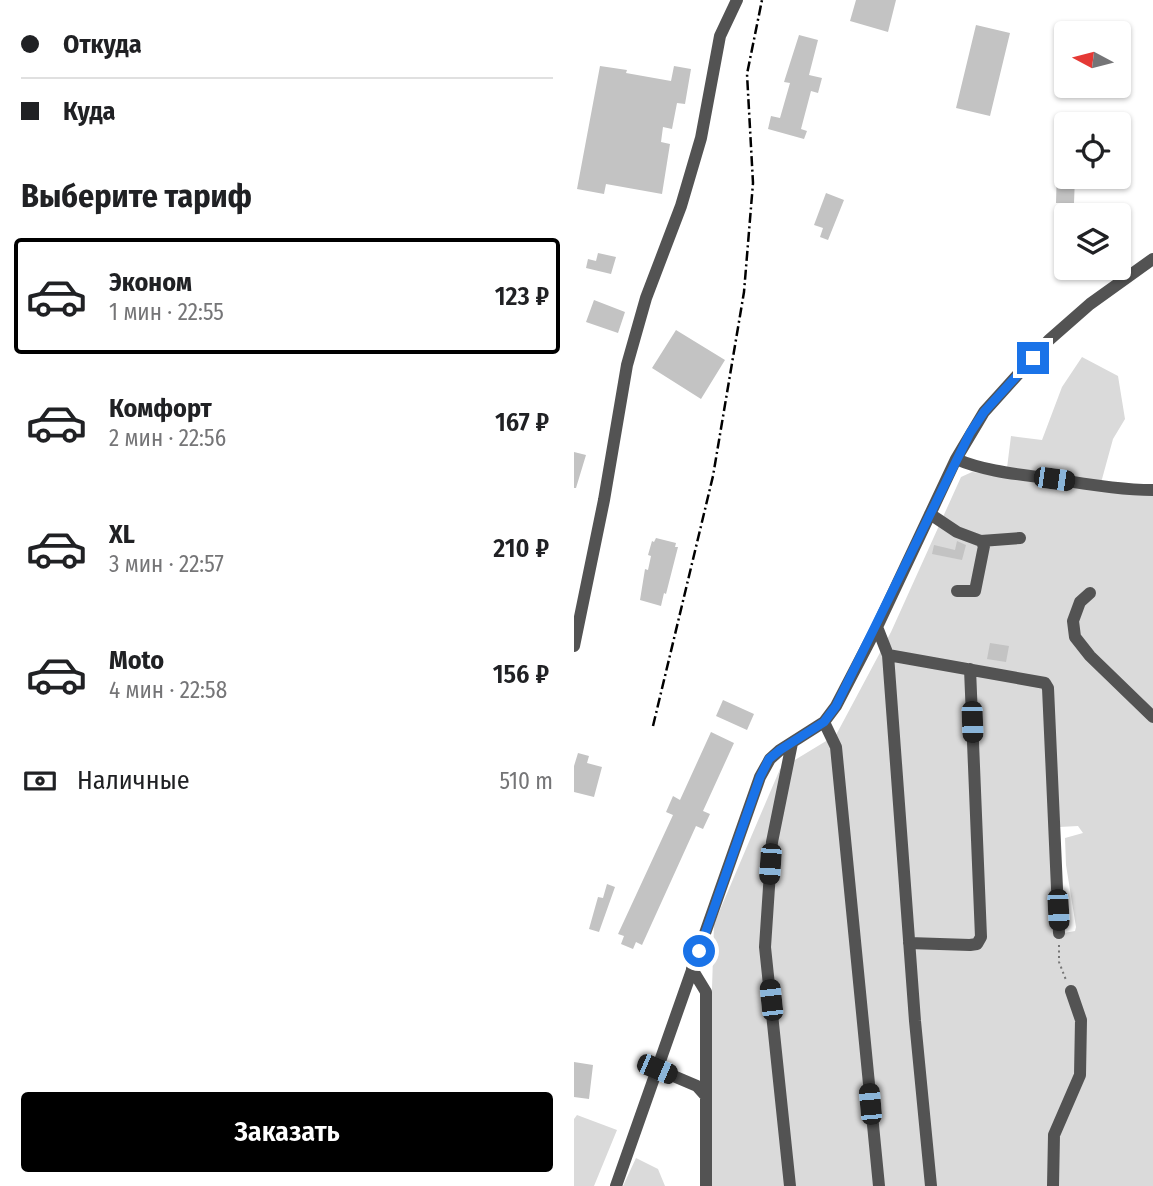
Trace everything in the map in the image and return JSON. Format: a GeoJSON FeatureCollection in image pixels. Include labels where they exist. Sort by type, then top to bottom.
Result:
{"type":"FeatureCollection","features":[{"type":"Feature","properties":{"kind":"street"},"geometry":{"type":"LineString","coordinates":[[574,646],[604,500],[627,365],[646,298],[681,206],[701,138],[720,36],[737,0]]}},
{"type":"Feature","properties":{"kind":"street"},"geometry":{"type":"LineString","coordinates":[[616,1186],[760,777],[769,759],[824,722],[836,706],[957,459],[984,412],[1049,340],[1090,304],[1153,259]]}},
{"type":"Feature","properties":{"kind":"street"},"geometry":{"type":"LineString","coordinates":[[957,459],[970,465],[1010,472],[1124,490],[1153,490]]}},
{"type":"Feature","properties":{"kind":"street"},"geometry":{"type":"LineString","coordinates":[[930,514],[957,532],[981,541],[1020,538]]}},
{"type":"Feature","properties":{"kind":"street"},"geometry":{"type":"LineString","coordinates":[[957,591],[975,591],[984,546],[981,541]]}},
{"type":"Feature","properties":{"kind":"street"},"geometry":{"type":"LineString","coordinates":[[1090,593],[1080,602],[1073,621],[1075,637],[1090,656],[1153,718]]}},
{"type":"Feature","properties":{"kind":"street"},"geometry":{"type":"LineString","coordinates":[[877,627],[888,655],[909,943],[932,1186]]}},
{"type":"Feature","properties":{"kind":"street"},"geometry":{"type":"LineString","coordinates":[[888,655],[1045,683],[1048,688],[1059,933]]}},
{"type":"Feature","properties":{"kind":"street"},"geometry":{"type":"LineString","coordinates":[[909,943],[970,945],[977,944],[981,937],[970,669]]}},
{"type":"Feature","properties":{"kind":"street"},"geometry":{"type":"LineString","coordinates":[[824,722],[836,747],[878,1186]]}},
{"type":"Feature","properties":{"kind":"street"},"geometry":{"type":"LineString","coordinates":[[790,1186],[765,947],[772,842],[792,743]]}},
{"type":"Feature","properties":{"kind":"street"},"geometry":{"type":"LineString","coordinates":[[692,970],[706,992],[706,1186]]}},
{"type":"Feature","properties":{"kind":"street"},"geometry":{"type":"LineString","coordinates":[[1053,1186],[1054,1135],[1080,1075],[1081,1020],[1070,991]]}},
{"type":"Feature","properties":{"kind":"street"},"geometry":{"type":"LineString","coordinates":[[657,1069],[697,1086],[705,1095]]}},
{"type":"Feature","properties":{"kind":"path"},"geometry":{"type":"LineString","coordinates":[[1059,933],[1059,962],[1070,991]]}},
{"type":"Feature","properties":{"kind":"shaded area"},"geometry":{"type":"Polygon","coordinates":[[[1082,357],[1118,376],[1125,419],[1113,439],[1099,490],[1153,494],[1153,1186],[711,1186],[710,1054],[714,924],[780,769],[836,735],[891,632],[961,477],[972,472],[1006,476],[1011,436],[1042,440],[1062,387],[1082,357]],[[1078,826],[1059,827],[1064,933],[1075,931],[1076,927],[1066,865],[1065,838],[1083,833],[1078,826]]]}},
{"type":"Feature","properties":{"kind":"shaded area"},"geometry":{"type":"Polygon","coordinates":[[[577,1115],[617,1130],[594,1186],[574,1186],[574,1119],[577,1115]]]}},
{"type":"Feature","properties":{"kind":"shaded area"},"geometry":{"type":"Polygon","coordinates":[[[636,1158],[658,1169],[665,1186],[623,1186],[636,1158]]]}},
{"type":"Feature","properties":{"kind":"building"},"geometry":{"type":"Polygon","coordinates":[[[856,0],[896,0],[888,32],[850,21],[856,0]]]}},
{"type":"Feature","properties":{"kind":"building"},"geometry":{"type":"Polygon","coordinates":[[[976,25],[1010,33],[990,116],[956,108],[976,25]]]}},
{"type":"Feature","properties":{"kind":"building"},"geometry":{"type":"Polygon","coordinates":[[[799,35],[818,40],[809,75],[822,78],[818,93],[811,91],[801,129],[807,131],[804,139],[768,129],[771,116],[780,118],[790,83],[784,82],[799,35]]]}},
{"type":"Feature","properties":{"kind":"building"},"geometry":{"type":"Polygon","coordinates":[[[600,66],[671,81],[674,66],[691,69],[685,104],[677,103],[672,129],[663,127],[661,142],[670,144],[662,194],[606,184],[604,194],[577,189],[600,66]]]}},
{"type":"Feature","properties":{"kind":"building"},"geometry":{"type":"Polygon","coordinates":[[[1056,189],[1075,189],[1074,203],[1056,203],[1056,189]]]}},
{"type":"Feature","properties":{"kind":"building"},"geometry":{"type":"Polygon","coordinates":[[[826,193],[844,200],[828,240],[820,237],[823,228],[814,225],[826,193]]]}},
{"type":"Feature","properties":{"kind":"building"},"geometry":{"type":"Polygon","coordinates":[[[598,253],[616,257],[611,274],[586,268],[588,259],[596,261],[598,253]]]}},
{"type":"Feature","properties":{"kind":"building"},"geometry":{"type":"Polygon","coordinates":[[[594,300],[625,312],[618,333],[586,322],[594,300]]]}},
{"type":"Feature","properties":{"kind":"building"},"geometry":{"type":"Polygon","coordinates":[[[676,330],[725,360],[701,399],[652,368],[676,330]]]}},
{"type":"Feature","properties":{"kind":"building"},"geometry":{"type":"Polygon","coordinates":[[[574,452],[586,455],[576,488],[574,488],[574,452]]]}},
{"type":"Feature","properties":{"kind":"building"},"geometry":{"type":"Polygon","coordinates":[[[656,538],[676,543],[675,547],[678,547],[661,606],[640,600],[645,569],[648,570],[651,556],[648,555],[652,541],[656,538]]]}},
{"type":"Feature","properties":{"kind":"building"},"geometry":{"type":"Polygon","coordinates":[[[957,541],[966,545],[962,560],[932,554],[934,545],[955,550],[957,541]]]}},
{"type":"Feature","properties":{"kind":"building"},"geometry":{"type":"Polygon","coordinates":[[[990,643],[1009,646],[1006,662],[987,659],[990,643]]]}},
{"type":"Feature","properties":{"kind":"building"},"geometry":{"type":"Polygon","coordinates":[[[723,700],[754,714],[747,730],[716,716],[723,700]]]}},
{"type":"Feature","properties":{"kind":"building"},"geometry":{"type":"Polygon","coordinates":[[[711,732],[734,743],[703,811],[710,814],[703,829],[696,826],[642,945],[636,942],[633,949],[621,944],[624,936],[618,934],[673,815],[666,812],[673,796],[680,800],[711,732]]]}},
{"type":"Feature","properties":{"kind":"building"},"geometry":{"type":"Polygon","coordinates":[[[578,753],[589,756],[587,763],[602,767],[594,797],[574,792],[574,766],[578,753]]]}},
{"type":"Feature","properties":{"kind":"building"},"geometry":{"type":"Polygon","coordinates":[[[607,884],[615,887],[599,932],[589,929],[598,897],[603,898],[607,884]]]}},
{"type":"Feature","properties":{"kind":"building"},"geometry":{"type":"Polygon","coordinates":[[[574,1062],[593,1065],[589,1099],[574,1097],[574,1062]]]}},
{"type":"Feature","properties":{"kind":"railway"},"geometry":{"type":"LineString","coordinates":[[653,726],[713,476],[744,292],[753,183],[747,74],[762,0]]}},
{"type":"Feature","properties":{"kind":"route"},"geometry":{"type":"LineString","coordinates":[[699,951],[760,777],[769,759],[824,722],[836,706],[970,433],[984,412],[1033,358]]}}]}
